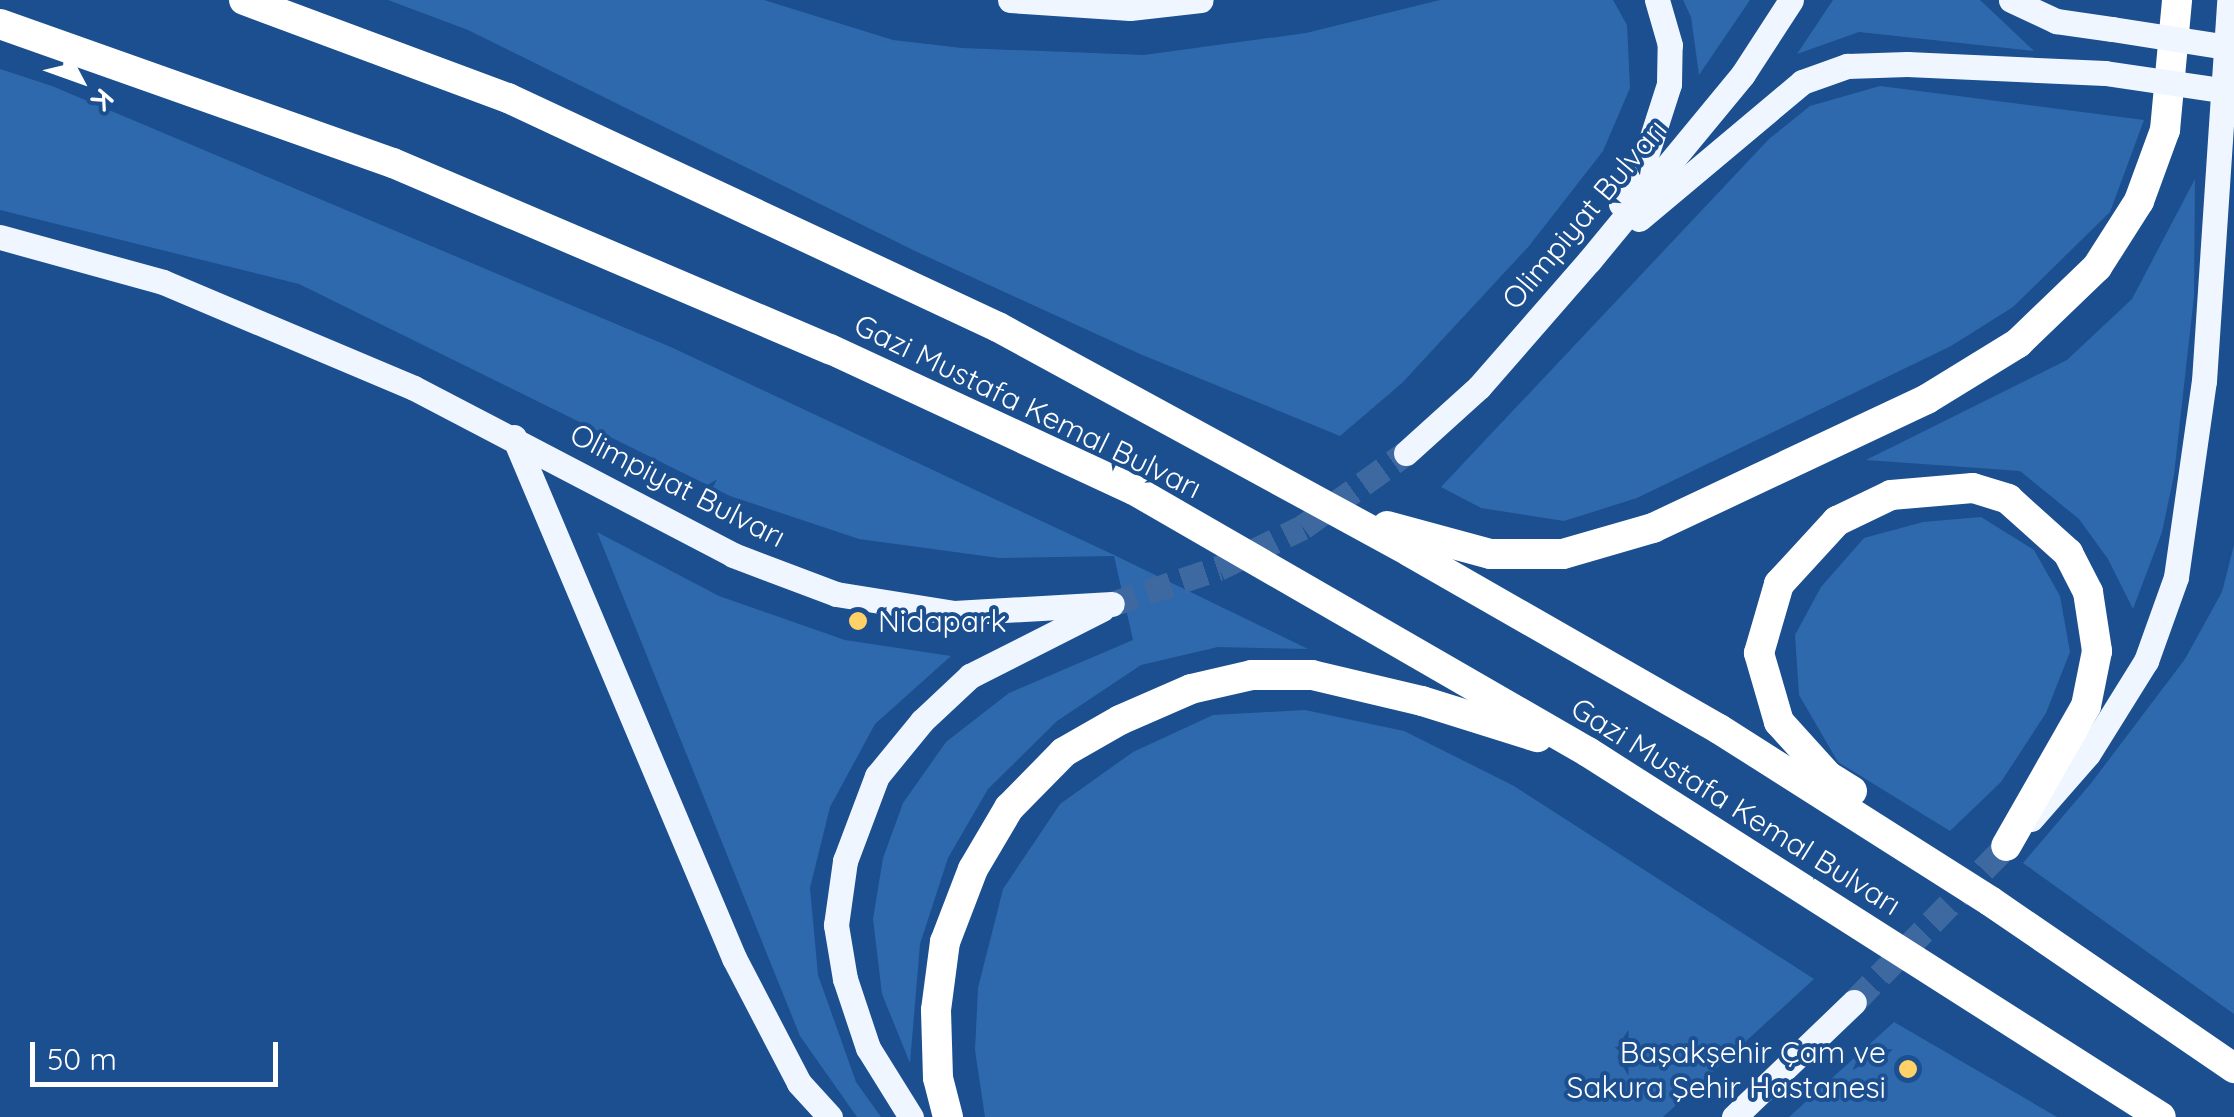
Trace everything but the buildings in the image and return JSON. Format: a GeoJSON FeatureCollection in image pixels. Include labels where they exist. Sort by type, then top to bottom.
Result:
{"type":"FeatureCollection","features":[{"type":"Feature","properties":{"kind":"highway","name":"Gazi Mustafa Kemal Bulvarı"},"geometry":{"type":"LineString","coordinates":[[244,0],[508,98],[962,310],[1339,513],[1719,729],[1990,901],[2234,1068]]}},
{"type":"Feature","properties":{"kind":"highway"},"geometry":{"type":"LineString","coordinates":[[1339,513],[1490,554],[1564,554],[1652,528],[1927,398],[2003,352],[2097,267],[2139,201],[2165,130],[2177,0]]}},
{"type":"Feature","properties":{"kind":"highway","name":"Gazi Mustafa Kemal Bulvarı"},"geometry":{"type":"LineString","coordinates":[[0,24],[394,163],[848,357],[1134,490],[1588,752],[2161,1117]]}},
{"type":"Feature","properties":{"kind":"highway"},"geometry":{"type":"LineString","coordinates":[[1990,901],[1939,848],[1828,776],[1780,722],[1759,652],[1779,584],[1836,520],[1891,495],[1973,488],[2008,499],[2068,553],[2088,592],[2097,651],[2086,706],[2006,846]]}},
{"type":"Feature","properties":{"kind":"highway"},"geometry":{"type":"LineString","coordinates":[[948,1117],[938,1078],[936,1010],[945,942],[973,869],[1008,808],[1064,752],[1120,720],[1191,689],[1252,675],[1312,675],[1422,701],[1588,752]]}},
{"type":"Feature","properties":{"kind":"main road"},"geometry":{"type":"LineString","coordinates":[[1010,0],[1130,8],[1201,0]]}},
{"type":"Feature","properties":{"kind":"main road"},"geometry":{"type":"LineString","coordinates":[[1589,261],[1644,162],[1669,84],[1670,45],[1657,0]]}},
{"type":"Feature","properties":{"kind":"main road","name":"Olimpiyat Bulvarı"},"geometry":{"type":"LineString","coordinates":[[1406,453],[1479,386],[1589,261],[1743,74],[1792,0]]}},
{"type":"Feature","properties":{"kind":"main road"},"geometry":{"type":"LineString","coordinates":[[2011,0],[2056,21],[2234,48]]}},
{"type":"Feature","properties":{"kind":"main road"},"geometry":{"type":"LineString","coordinates":[[2006,846],[2088,754],[2146,661],[2176,577],[2204,381],[2229,0]]}},
{"type":"Feature","properties":{"kind":"main road"},"geometry":{"type":"LineString","coordinates":[[1589,261],[1802,82],[1847,66],[1907,64],[2104,73],[2234,92]]}},
{"type":"Feature","properties":{"kind":"main road","name":"Olimpiyat Bulvarı"},"geometry":{"type":"LineString","coordinates":[[0,237],[162,282],[414,388],[733,555],[836,594],[954,614],[1112,604],[970,676],[922,721],[877,776],[845,861],[836,925],[845,980],[868,1048],[912,1117]]}},
{"type":"Feature","properties":{"kind":"main road"},"geometry":{"type":"LineString","coordinates":[[514,437],[734,958],[800,1083],[830,1117]]}},
{"type":"Feature","properties":{"kind":"main road"},"geometry":{"type":"LineString","coordinates":[[1734,1117],[1854,1002]]}},
{"type":"Feature","properties":{"kind":"shaded area"},"geometry":{"type":"Polygon","coordinates":[[[388,0],[764,0],[893,40],[962,48],[1144,55],[1306,33],[1440,0],[1613,0],[1627,25],[1630,88],[1603,151],[1529,246],[1402,383],[1340,436],[1140,354],[915,251],[468,30],[388,0]]]}},
{"type":"Feature","properties":{"kind":"shaded area"},"geometry":{"type":"Polygon","coordinates":[[[1683,0],[1750,0],[1699,75],[1691,17],[1683,0]]]}},
{"type":"Feature","properties":{"kind":"shaded area"},"geometry":{"type":"Polygon","coordinates":[[[1833,0],[1980,0],[2034,51],[1859,32],[1797,54],[1833,0]]]}},
{"type":"Feature","properties":{"kind":"shaded area"},"geometry":{"type":"Polygon","coordinates":[[[0,69],[52,86],[673,348],[1114,555],[1308,649],[1218,647],[1141,665],[1057,721],[988,789],[948,858],[920,944],[910,1063],[882,994],[873,919],[883,858],[903,803],[946,742],[1009,693],[1133,640],[1114,556],[999,558],[859,539],[730,496],[299,284],[0,210],[0,69]]]}},
{"type":"Feature","properties":{"kind":"shaded area"},"geometry":{"type":"Polygon","coordinates":[[[1880,86],[2144,120],[2110,212],[2013,307],[1951,346],[1637,498],[1564,521],[1481,508],[1441,487],[1769,139],[1810,106],[1880,86]]]}},
{"type":"Feature","properties":{"kind":"shaded area"},"geometry":{"type":"Polygon","coordinates":[[[2195,179],[2194,296],[2174,475],[2162,532],[2133,609],[2108,559],[2079,519],[2020,471],[1866,460],[2067,360],[2132,299],[2195,179]]]}},
{"type":"Feature","properties":{"kind":"shaded area"},"geometry":{"type":"Polygon","coordinates":[[[1981,517],[2034,550],[2060,596],[2070,652],[2046,713],[2001,782],[1950,831],[1838,762],[1799,695],[1795,635],[1821,587],[1864,538],[1923,522],[1981,517]]]}},
{"type":"Feature","properties":{"kind":"shaded area"},"geometry":{"type":"Polygon","coordinates":[[[597,532],[719,596],[845,640],[951,656],[875,724],[830,807],[810,888],[818,975],[856,1082],[881,1117],[857,1117],[800,1036],[597,532]]]}},
{"type":"Feature","properties":{"kind":"shaded area"},"geometry":{"type":"Polygon","coordinates":[[[2234,545],[2234,1014],[2023,863],[2092,782],[2185,659],[2222,592],[2234,545]]]}},
{"type":"Feature","properties":{"kind":"shaded area"},"geometry":{"type":"Polygon","coordinates":[[[1305,710],[1404,731],[1514,786],[1814,979],[1663,1117],[985,1117],[975,1050],[978,988],[1003,889],[1060,804],[1133,752],[1213,715],[1305,710]]]}},
{"type":"Feature","properties":{"kind":"shaded area","name":"Başakşehir Çam ve Sakura Şehir Hastanesi"},"geometry":{"type":"Polygon","coordinates":[[[1894,1022],[2057,1117],[1789,1117],[1894,1022]]]}},
{"type":"Feature","properties":{"kind":"tunnel"},"geometry":{"type":"LineString","coordinates":[[1112,604],[1219,568],[1303,527],[1406,453]]}},
{"type":"Feature","properties":{"kind":"tunnel"},"geometry":{"type":"LineString","coordinates":[[1854,1002],[2006,846]]}},
{"type":"Feature","properties":{"kind":"place","name":"Nidapark"},"geometry":{"type":"Point","coordinates":[858,621]}},
{"type":"Feature","properties":{"kind":"place","name":"Başakşehir Çam ve Sakura Şehir Hastanesi"},"geometry":{"type":"Point","coordinates":[1908,1069]}}]}
